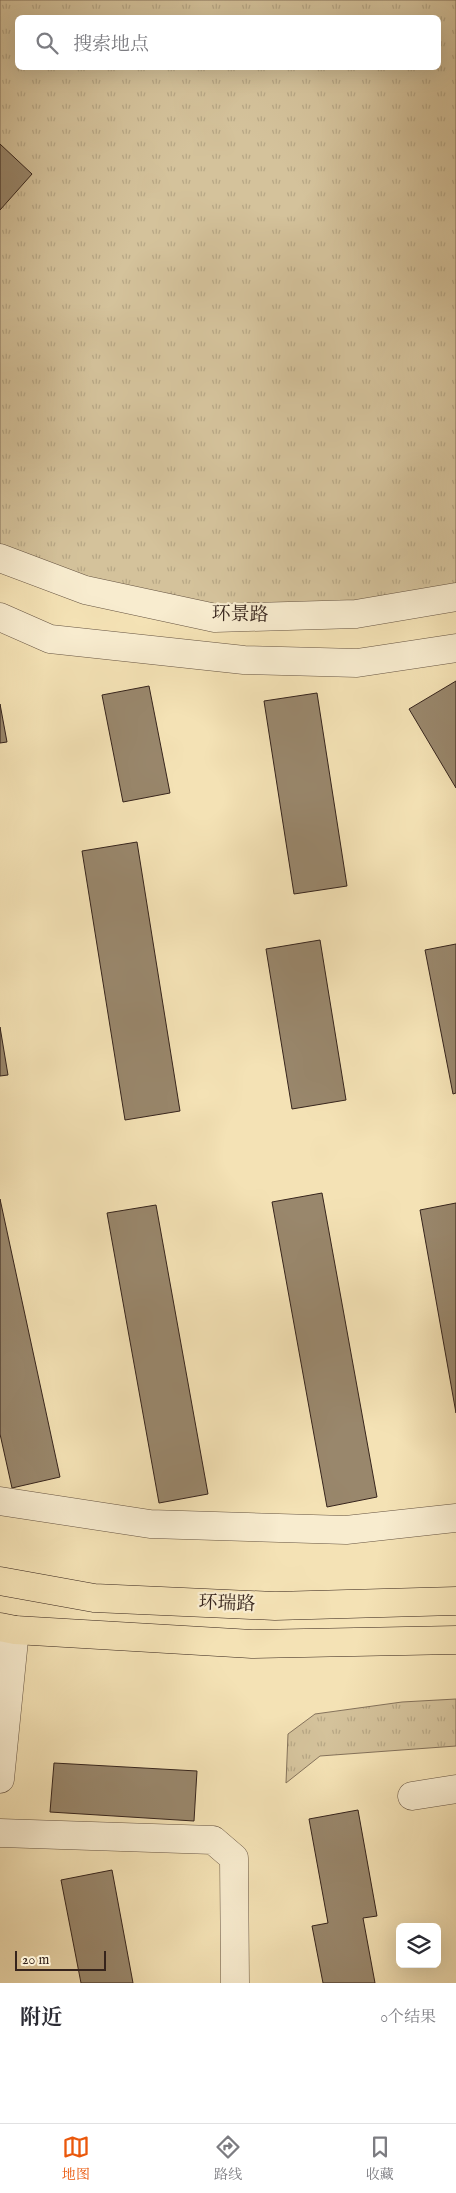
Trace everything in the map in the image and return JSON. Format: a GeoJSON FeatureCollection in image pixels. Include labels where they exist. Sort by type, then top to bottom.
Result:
{"type":"FeatureCollection","features":[{"type":"Feature","properties":{"kind":"main road","name":"环瑞路"},"geometry":{"type":"LineString","coordinates":[[0,1581],[94,1598],[113,1599],[275,1606],[456,1601]]}},
{"type":"Feature","properties":{"kind":"main road","name":"环瑞路"},"geometry":{"type":"LineString","coordinates":[[8,1628],[252,1644],[456,1640]]}},
{"type":"Feature","properties":{"kind":"street","name":"环景路"},"geometry":{"type":"LineString","coordinates":[[0,558],[85,590],[215,618],[356,614],[456,597]]}},
{"type":"Feature","properties":{"kind":"street"},"geometry":{"type":"LineString","coordinates":[[0,617],[50,639],[244,660],[357,662],[456,648]]}},
{"type":"Feature","properties":{"kind":"street"},"geometry":{"type":"LineString","coordinates":[[0,1501],[160,1524],[346,1530],[456,1518]]}},
{"type":"Feature","properties":{"kind":"street"},"geometry":{"type":"LineString","coordinates":[[0,1779],[8,1628]]}},
{"type":"Feature","properties":{"kind":"street"},"geometry":{"type":"LineString","coordinates":[[412,1796],[456,1789]]}},
{"type":"Feature","properties":{"kind":"street"},"geometry":{"type":"LineString","coordinates":[[0,1833],[213,1840],[234,1858],[235,1983]]}},
{"type":"Feature","properties":{"kind":"green space"},"geometry":{"type":"Polygon","coordinates":[[[0,0],[456,0],[456,597],[215,618],[0,558],[0,0]]]}},
{"type":"Feature","properties":{"kind":"green space"},"geometry":{"type":"Polygon","coordinates":[[[456,1699],[456,1746],[320,1756],[286,1783],[288,1734],[315,1714],[402,1702],[456,1699]]]}},
{"type":"Feature","properties":{"kind":"building"},"geometry":{"type":"Polygon","coordinates":[[[0,144],[32,174],[0,210],[0,144]]]}},
{"type":"Feature","properties":{"kind":"building"},"geometry":{"type":"Polygon","coordinates":[[[456,681],[456,788],[409,709],[456,681]]]}},
{"type":"Feature","properties":{"kind":"building"},"geometry":{"type":"Polygon","coordinates":[[[149,686],[170,793],[123,802],[102,695],[149,686]]]}},
{"type":"Feature","properties":{"kind":"building"},"geometry":{"type":"Polygon","coordinates":[[[317,693],[347,886],[294,894],[264,701],[317,693]]]}},
{"type":"Feature","properties":{"kind":"building"},"geometry":{"type":"Polygon","coordinates":[[[0,704],[7,742],[0,743],[0,704]]]}},
{"type":"Feature","properties":{"kind":"building"},"geometry":{"type":"Polygon","coordinates":[[[137,842],[180,1111],[125,1120],[82,851],[137,842]]]}},
{"type":"Feature","properties":{"kind":"building"},"geometry":{"type":"Polygon","coordinates":[[[320,940],[346,1100],[292,1109],[266,949],[320,940]]]}},
{"type":"Feature","properties":{"kind":"building"},"geometry":{"type":"Polygon","coordinates":[[[456,944],[456,1093],[453,1094],[425,950],[456,944]]]}},
{"type":"Feature","properties":{"kind":"building"},"geometry":{"type":"Polygon","coordinates":[[[0,1027],[8,1075],[0,1076],[0,1027]]]}},
{"type":"Feature","properties":{"kind":"building"},"geometry":{"type":"Polygon","coordinates":[[[322,1193],[377,1497],[327,1507],[272,1202],[322,1193]]]}},
{"type":"Feature","properties":{"kind":"building"},"geometry":{"type":"Polygon","coordinates":[[[0,1199],[60,1477],[12,1488],[0,1434],[0,1199]]]}},
{"type":"Feature","properties":{"kind":"building"},"geometry":{"type":"Polygon","coordinates":[[[456,1203],[456,1413],[420,1210],[456,1203]]]}},
{"type":"Feature","properties":{"kind":"building"},"geometry":{"type":"Polygon","coordinates":[[[156,1205],[208,1494],[159,1503],[107,1213],[156,1205]]]}},
{"type":"Feature","properties":{"kind":"building"},"geometry":{"type":"Polygon","coordinates":[[[54,1763],[197,1771],[194,1821],[50,1812],[54,1763]]]}},
{"type":"Feature","properties":{"kind":"building"},"geometry":{"type":"Polygon","coordinates":[[[358,1810],[377,1916],[363,1918],[375,1983],[323,1983],[312,1926],[328,1923],[309,1819],[358,1810]]]}},
{"type":"Feature","properties":{"kind":"building"},"geometry":{"type":"Polygon","coordinates":[[[112,1870],[133,1983],[81,1983],[61,1880],[112,1870]]]}}]}
